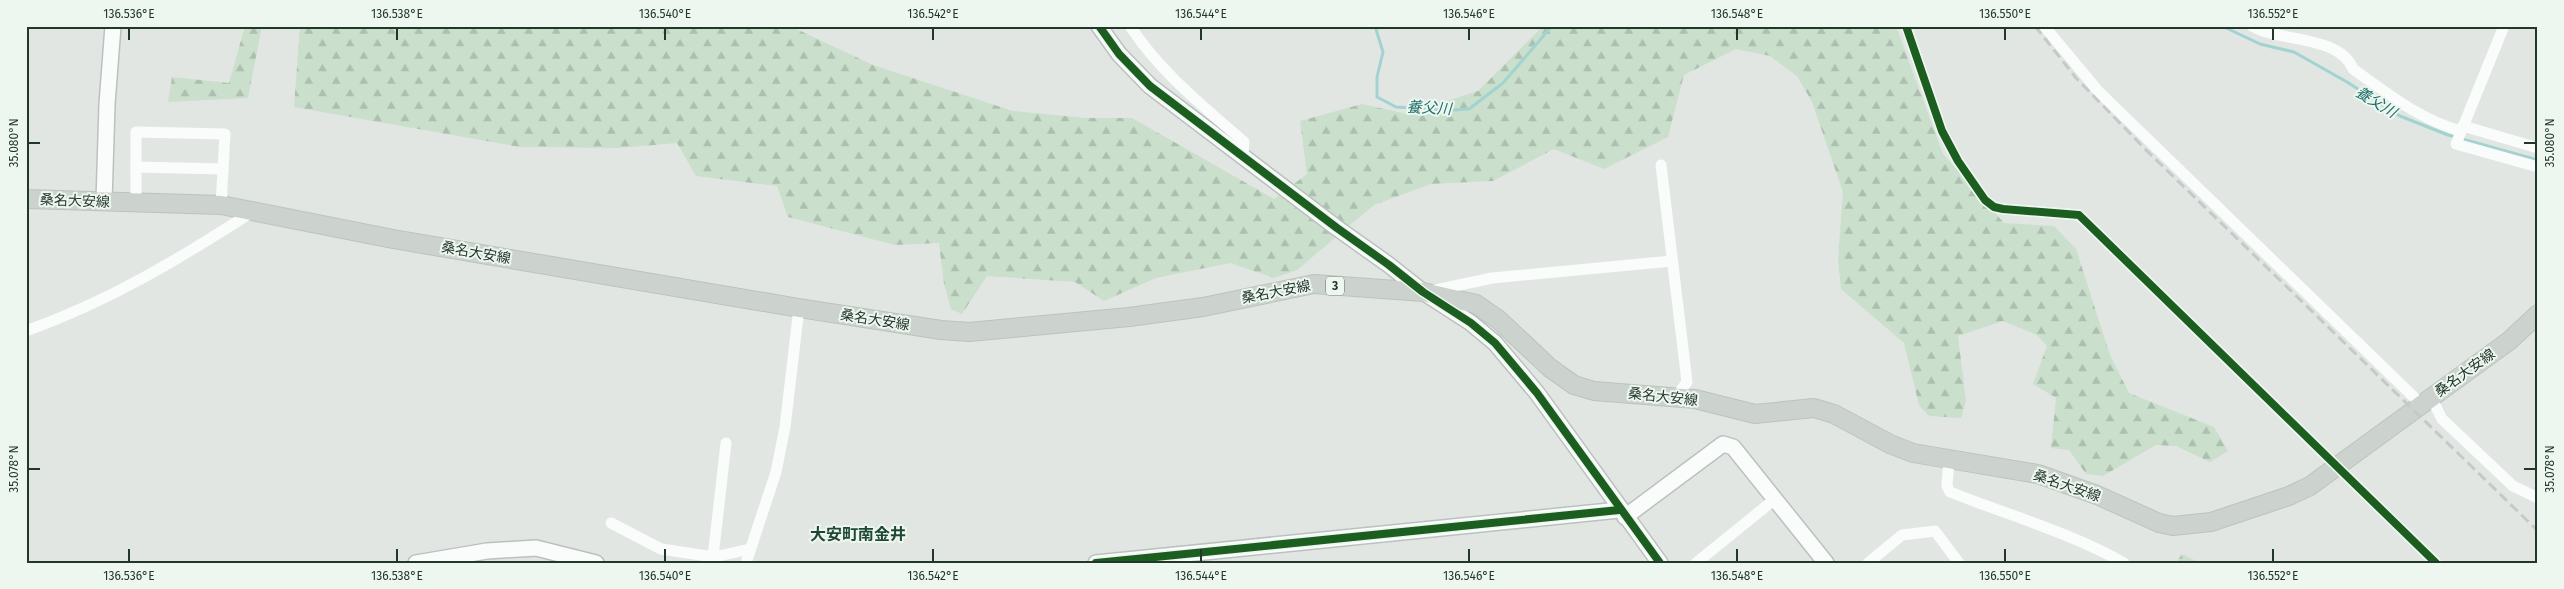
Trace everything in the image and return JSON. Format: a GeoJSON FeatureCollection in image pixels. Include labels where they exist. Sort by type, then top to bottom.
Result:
{"type":"FeatureCollection","features":[{"type":"Feature","properties":{"kind":"main road","name":"桑名大安線"},"geometry":{"type":"LineString","coordinates":[[26,199],[221,205],[393,239],[799,308],[942,330],[969,332],[1130,317],[1203,307],[1314,284],[1423,292],[1476,304],[1499,320],[1550,368],[1574,384],[1594,390],[1677,396],[1755,414],[1814,408],[1834,414],[1913,453],[2038,474],[2097,495],[2159,523],[2173,526],[2211,522],[2289,496],[2310,486],[2509,342],[2538,314]]}},
{"type":"Feature","properties":{"kind":"street"},"geometry":{"type":"LineString","coordinates":[[104,202],[107,104],[113,26]]}},
{"type":"Feature","properties":{"kind":"street"},"geometry":{"type":"LineString","coordinates":[[1099,26],[1119,54],[1144,80],[1238,153],[1389,264],[1423,292],[1471,323],[1495,343],[1538,393],[1622,513],[1660,563]]}},
{"type":"Feature","properties":{"kind":"street"},"geometry":{"type":"LineString","coordinates":[[1130,26],[1145,49],[1166,72],[1244,142],[1238,153]]}},
{"type":"Feature","properties":{"kind":"street"},"geometry":{"type":"LineString","coordinates":[[1906,26],[1942,131],[1958,161],[1985,200],[1994,207],[2003,209],[2079,216],[2436,563]]}},
{"type":"Feature","properties":{"kind":"street"},"geometry":{"type":"LineString","coordinates":[[2044,26],[2099,92],[2426,401],[2442,419],[2513,486],[2538,498]]}},
{"type":"Feature","properties":{"kind":"street"},"geometry":{"type":"LineString","coordinates":[[2252,26],[2331,48],[2350,62],[2352,69],[2411,110],[2446,127],[2462,128],[2538,148]]}},
{"type":"Feature","properties":{"kind":"street"},"geometry":{"type":"LineString","coordinates":[[2504,26],[2456,144],[2538,167]]}},
{"type":"Feature","properties":{"kind":"street"},"geometry":{"type":"LineString","coordinates":[[136,203],[136,132],[225,134],[221,205]]}},
{"type":"Feature","properties":{"kind":"street"},"geometry":{"type":"LineString","coordinates":[[1661,165],[1687,382],[1677,396]]}},
{"type":"Feature","properties":{"kind":"street"},"geometry":{"type":"LineString","coordinates":[[136,167],[223,169]]}},
{"type":"Feature","properties":{"kind":"street"},"geometry":{"type":"LineString","coordinates":[[26,331],[83,310],[132,286],[184,256],[254,210]]}},
{"type":"Feature","properties":{"kind":"street"},"geometry":{"type":"LineString","coordinates":[[1423,292],[1492,278],[1672,261]]}},
{"type":"Feature","properties":{"kind":"street"},"geometry":{"type":"LineString","coordinates":[[746,563],[776,472],[785,427],[799,308]]}},
{"type":"Feature","properties":{"kind":"street"},"geometry":{"type":"LineString","coordinates":[[713,557],[726,442]]}},
{"type":"Feature","properties":{"kind":"street"},"geometry":{"type":"LineString","coordinates":[[1096,563],[1622,513],[1723,444],[1733,447],[1826,563]]}},
{"type":"Feature","properties":{"kind":"street"},"geometry":{"type":"LineString","coordinates":[[1949,458],[1947,486],[1950,492],[1994,510],[2043,526],[2100,550],[2124,563]]}},
{"type":"Feature","properties":{"kind":"street"},"geometry":{"type":"LineString","coordinates":[[1696,563],[1775,499]]}},
{"type":"Feature","properties":{"kind":"street"},"geometry":{"type":"LineString","coordinates":[[611,523],[661,549],[713,557],[750,550]]}},
{"type":"Feature","properties":{"kind":"street"},"geometry":{"type":"LineString","coordinates":[[1868,563],[1902,535],[1935,531],[1959,563]]}},
{"type":"Feature","properties":{"kind":"street"},"geometry":{"type":"LineString","coordinates":[[416,563],[487,551],[536,548],[596,563]]}},
{"type":"Feature","properties":{"kind":"green space"},"geometry":{"type":"Polygon","coordinates":[[[245,26],[262,26],[248,98],[168,102],[172,77],[229,83],[245,26]]]}},
{"type":"Feature","properties":{"kind":"green space"},"geometry":{"type":"Polygon","coordinates":[[[300,26],[790,26],[873,65],[1013,111],[1085,118],[1132,118],[1274,199],[1307,174],[1300,121],[1362,104],[1407,114],[1478,91],[1543,26],[1896,26],[1943,154],[2004,223],[2054,226],[2076,249],[2110,355],[2129,393],[2214,427],[2228,451],[2210,462],[2176,446],[2156,445],[2103,476],[2086,474],[2069,450],[2051,448],[2056,398],[2033,384],[2047,346],[2037,335],[2003,321],[1958,336],[1966,401],[1961,418],[1929,416],[1919,405],[1904,343],[1841,289],[1838,259],[1843,192],[1812,102],[1797,76],[1770,56],[1736,49],[1684,75],[1668,137],[1604,169],[1554,149],[1493,181],[1431,184],[1374,205],[1297,270],[1274,278],[1230,263],[1156,278],[1104,301],[1075,282],[987,276],[962,314],[951,309],[944,284],[939,243],[895,245],[788,217],[777,186],[696,176],[677,143],[619,148],[520,147],[294,107],[300,26]]]}},
{"type":"Feature","properties":{"kind":"green space"},"geometry":{"type":"Polygon","coordinates":[[[2182,554],[2200,563],[2176,563],[2182,554]]]}},
{"type":"Feature","properties":{"kind":"waterway","name":"養父川"},"geometry":{"type":"LineString","coordinates":[[1375,26],[1383,52],[1377,77],[1377,97],[1396,107],[1453,110],[1469,109],[1503,83],[1552,26]]}},
{"type":"Feature","properties":{"kind":"waterway","name":"養父川"},"geometry":{"type":"LineString","coordinates":[[2222,26],[2260,44],[2294,52],[2347,82],[2400,116],[2448,135],[2538,160]]}},
{"type":"Feature","properties":{"kind":"railway"},"geometry":{"type":"LineString","coordinates":[[2035,26],[2076,78],[2146,150],[2538,531]]}},
{"type":"Feature","properties":{"kind":"cycle path"},"geometry":{"type":"LineString","coordinates":[[1099,26],[1119,54],[1150,86],[1337,228],[1423,292],[1471,323],[1495,343],[1537,393],[1660,563]]}},
{"type":"Feature","properties":{"kind":"cycle path"},"geometry":{"type":"LineString","coordinates":[[1906,26],[1942,131],[1958,161],[1985,200],[1994,207],[2003,209],[2079,215],[2436,563]]}},
{"type":"Feature","properties":{"kind":"cycle path"},"geometry":{"type":"LineString","coordinates":[[1096,563],[1619,510]]}},
{"type":"Feature","properties":{"kind":"district","name":"大安町南金井"},"geometry":{"type":"Point","coordinates":[858,534]}}]}
